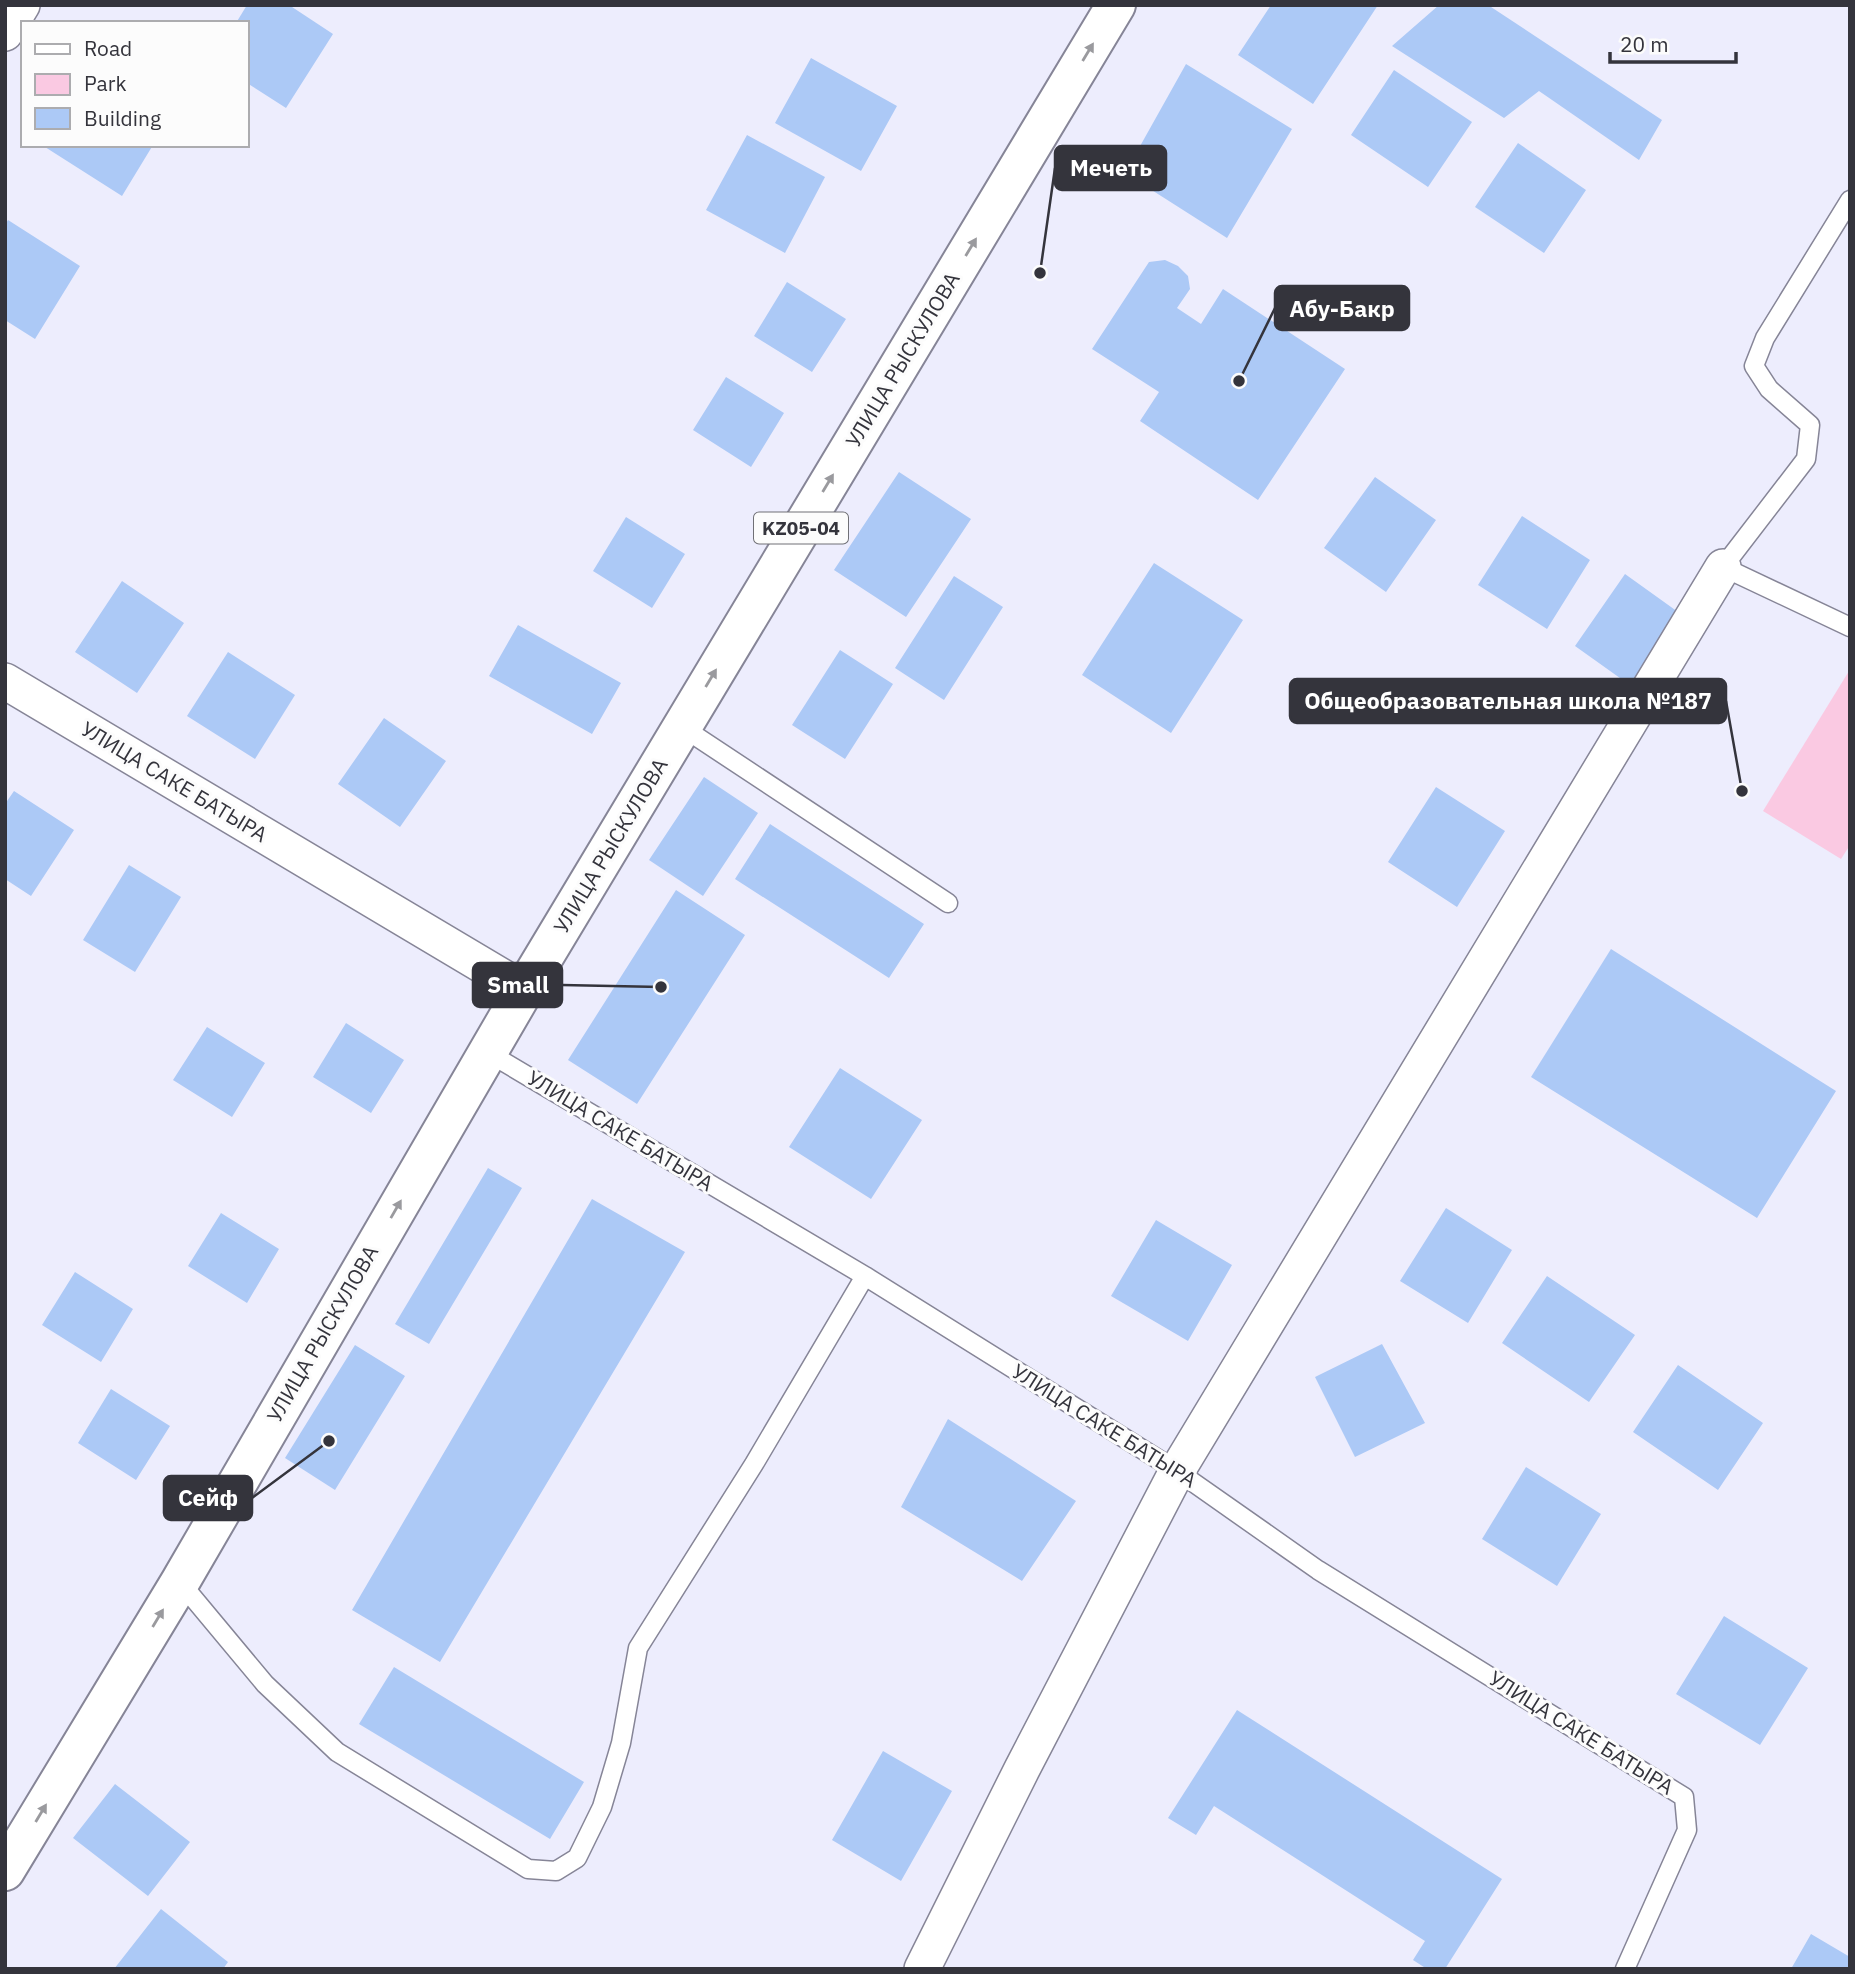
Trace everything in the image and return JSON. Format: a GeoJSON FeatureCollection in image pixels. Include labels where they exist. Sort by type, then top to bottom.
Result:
{"type":"FeatureCollection","features":[{"type":"Feature","properties":{"kind":"main road","name":"УЛИЦА РЫСКУЛОВА"},"geometry":{"type":"LineString","coordinates":[[5,1871],[180,1582],[487,1052],[1116,5]]}},
{"type":"Feature","properties":{"kind":"street"},"geometry":{"type":"LineString","coordinates":[[5,33],[22,5]]}},
{"type":"Feature","properties":{"kind":"street"},"geometry":{"type":"LineString","coordinates":[[922,1969],[1022,1769],[1177,1471],[1723,567]]}},
{"type":"Feature","properties":{"kind":"street","name":"УЛИЦА САКЕ БАТЫРА"},"geometry":{"type":"LineString","coordinates":[[5,681],[524,990]]}},
{"type":"Feature","properties":{"kind":"lane"},"geometry":{"type":"LineString","coordinates":[[1850,200],[1765,338],[1755,366],[1769,389],[1810,425],[1806,458],[1723,567],[1850,627]]}},
{"type":"Feature","properties":{"kind":"lane"},"geometry":{"type":"LineString","coordinates":[[682,727],[948,903]]}},
{"type":"Feature","properties":{"kind":"lane","name":"УЛИЦА САКЕ БАТЫРА"},"geometry":{"type":"LineString","coordinates":[[487,1052],[865,1276],[1177,1471],[1318,1570],[1684,1797],[1687,1830],[1625,1969]]}},
{"type":"Feature","properties":{"kind":"lane"},"geometry":{"type":"LineString","coordinates":[[180,1582],[265,1684],[337,1752],[528,1869],[556,1871],[577,1858],[602,1807],[621,1743],[638,1648],[754,1464],[865,1276]]}},
{"type":"Feature","properties":{"kind":"green space"},"geometry":{"type":"Polygon","coordinates":[[[1849,671],[1850,845],[1841,859],[1763,811],[1849,671]]]}},
{"type":"Feature","properties":{"kind":"building"},"geometry":{"type":"Polygon","coordinates":[[[247,5],[289,5],[333,34],[286,108],[248,84],[248,21],[237,21],[247,5]]]}},
{"type":"Feature","properties":{"kind":"building"},"geometry":{"type":"Polygon","coordinates":[[[1271,5],[1378,5],[1313,104],[1238,55],[1271,5]]]}},
{"type":"Feature","properties":{"kind":"building"},"geometry":{"type":"Polygon","coordinates":[[[1439,5],[1488,5],[1662,120],[1639,160],[1539,91],[1504,118],[1392,46],[1439,5]]]}},
{"type":"Feature","properties":{"kind":"building"},"geometry":{"type":"Polygon","coordinates":[[[811,58],[897,106],[861,171],[775,123],[811,58]]]}},
{"type":"Feature","properties":{"kind":"building"},"geometry":{"type":"Polygon","coordinates":[[[1186,64],[1292,129],[1227,238],[1125,173],[1186,64]]]}},
{"type":"Feature","properties":{"kind":"building"},"geometry":{"type":"Polygon","coordinates":[[[1394,70],[1472,122],[1428,187],[1351,135],[1394,70]]]}},
{"type":"Feature","properties":{"kind":"building"},"geometry":{"type":"Polygon","coordinates":[[[747,135],[825,177],[785,253],[706,210],[747,135]]]}},
{"type":"Feature","properties":{"kind":"building"},"geometry":{"type":"Polygon","coordinates":[[[1518,143],[1586,190],[1544,253],[1475,207],[1518,143]]]}},
{"type":"Feature","properties":{"kind":"building"},"geometry":{"type":"Polygon","coordinates":[[[45,147],[152,147],[122,196],[45,147]]]}},
{"type":"Feature","properties":{"kind":"building"},"geometry":{"type":"Polygon","coordinates":[[[8,220],[80,266],[35,339],[5,320],[5,225],[8,220]]]}},
{"type":"Feature","properties":{"kind":"building"},"geometry":{"type":"Polygon","coordinates":[[[1165,260],[1178,266],[1188,276],[1190,289],[1177,308],[1201,324],[1223,289],[1345,369],[1258,500],[1140,421],[1159,392],[1092,349],[1149,262],[1165,260]]]}},
{"type":"Feature","properties":{"kind":"building"},"geometry":{"type":"Polygon","coordinates":[[[787,282],[846,319],[812,372],[754,336],[787,282]]]}},
{"type":"Feature","properties":{"kind":"building"},"geometry":{"type":"Polygon","coordinates":[[[726,377],[784,413],[751,467],[693,430],[726,377]]]}},
{"type":"Feature","properties":{"kind":"building"},"geometry":{"type":"Polygon","coordinates":[[[899,472],[971,519],[906,617],[834,570],[899,472]]]}},
{"type":"Feature","properties":{"kind":"building"},"geometry":{"type":"Polygon","coordinates":[[[1375,477],[1436,520],[1386,592],[1324,548],[1375,477]]]}},
{"type":"Feature","properties":{"kind":"building"},"geometry":{"type":"Polygon","coordinates":[[[1522,516],[1590,560],[1547,629],[1478,585],[1522,516]]]}},
{"type":"Feature","properties":{"kind":"building"},"geometry":{"type":"Polygon","coordinates":[[[626,517],[685,554],[652,608],[593,571],[626,517]]]}},
{"type":"Feature","properties":{"kind":"building"},"geometry":{"type":"Polygon","coordinates":[[[1154,563],[1243,620],[1171,733],[1082,675],[1154,563]]]}},
{"type":"Feature","properties":{"kind":"building"},"geometry":{"type":"Polygon","coordinates":[[[1625,574],[1685,617],[1634,688],[1575,646],[1625,574]]]}},
{"type":"Feature","properties":{"kind":"building"},"geometry":{"type":"Polygon","coordinates":[[[954,576],[1003,607],[944,700],[895,668],[954,576]]]}},
{"type":"Feature","properties":{"kind":"building"},"geometry":{"type":"Polygon","coordinates":[[[122,581],[184,623],[137,693],[75,652],[122,581]]]}},
{"type":"Feature","properties":{"kind":"building"},"geometry":{"type":"Polygon","coordinates":[[[518,625],[621,683],[592,734],[489,676],[518,625]]]}},
{"type":"Feature","properties":{"kind":"building"},"geometry":{"type":"Polygon","coordinates":[[[840,650],[893,684],[845,759],[792,725],[840,650]]]}},
{"type":"Feature","properties":{"kind":"building"},"geometry":{"type":"Polygon","coordinates":[[[228,652],[295,695],[255,759],[187,716],[228,652]]]}},
{"type":"Feature","properties":{"kind":"building"},"geometry":{"type":"Polygon","coordinates":[[[384,718],[446,761],[400,827],[338,784],[384,718]]]}},
{"type":"Feature","properties":{"kind":"building"},"geometry":{"type":"Polygon","coordinates":[[[704,777],[758,813],[703,896],[649,860],[704,777]]]}},
{"type":"Feature","properties":{"kind":"building"},"geometry":{"type":"Polygon","coordinates":[[[1436,787],[1505,831],[1457,907],[1388,862],[1436,787]]]}},
{"type":"Feature","properties":{"kind":"building"},"geometry":{"type":"Polygon","coordinates":[[[14,791],[74,830],[31,896],[5,879],[5,804],[14,791]]]}},
{"type":"Feature","properties":{"kind":"building"},"geometry":{"type":"Polygon","coordinates":[[[770,824],[924,924],[889,978],[735,879],[770,824]]]}},
{"type":"Feature","properties":{"kind":"building"},"geometry":{"type":"Polygon","coordinates":[[[129,865],[181,897],[135,972],[83,940],[129,865]]]}},
{"type":"Feature","properties":{"kind":"building"},"geometry":{"type":"Polygon","coordinates":[[[676,890],[745,935],[637,1104],[568,1060],[676,890]]]}},
{"type":"Feature","properties":{"kind":"building"},"geometry":{"type":"Polygon","coordinates":[[[1611,949],[1836,1091],[1757,1218],[1531,1077],[1611,949]]]}},
{"type":"Feature","properties":{"kind":"building"},"geometry":{"type":"Polygon","coordinates":[[[346,1023],[404,1060],[371,1113],[313,1077],[346,1023]]]}},
{"type":"Feature","properties":{"kind":"building"},"geometry":{"type":"Polygon","coordinates":[[[207,1027],[265,1063],[232,1117],[173,1080],[207,1027]]]}},
{"type":"Feature","properties":{"kind":"building"},"geometry":{"type":"Polygon","coordinates":[[[840,1068],[922,1120],[871,1199],[789,1147],[840,1068]]]}},
{"type":"Feature","properties":{"kind":"building"},"geometry":{"type":"Polygon","coordinates":[[[488,1168],[522,1188],[429,1344],[395,1324],[488,1168]]]}},
{"type":"Feature","properties":{"kind":"building"},"geometry":{"type":"Polygon","coordinates":[[[592,1199],[685,1252],[440,1662],[352,1610],[592,1199]]]}},
{"type":"Feature","properties":{"kind":"building"},"geometry":{"type":"Polygon","coordinates":[[[1446,1208],[1512,1250],[1468,1323],[1400,1281],[1446,1208]]]}},
{"type":"Feature","properties":{"kind":"building"},"geometry":{"type":"Polygon","coordinates":[[[221,1213],[279,1249],[247,1303],[188,1266],[221,1213]]]}},
{"type":"Feature","properties":{"kind":"building"},"geometry":{"type":"Polygon","coordinates":[[[1156,1220],[1232,1265],[1188,1341],[1111,1296],[1156,1220]]]}},
{"type":"Feature","properties":{"kind":"building"},"geometry":{"type":"Polygon","coordinates":[[[75,1272],[133,1309],[101,1362],[42,1325],[75,1272]]]}},
{"type":"Feature","properties":{"kind":"building"},"geometry":{"type":"Polygon","coordinates":[[[1547,1276],[1635,1335],[1589,1402],[1502,1343],[1547,1276]]]}},
{"type":"Feature","properties":{"kind":"building"},"geometry":{"type":"Polygon","coordinates":[[[1382,1344],[1425,1423],[1355,1457],[1315,1377],[1382,1344]]]}},
{"type":"Feature","properties":{"kind":"building"},"geometry":{"type":"Polygon","coordinates":[[[355,1345],[405,1376],[335,1490],[285,1458],[355,1345]]]}},
{"type":"Feature","properties":{"kind":"building"},"geometry":{"type":"Polygon","coordinates":[[[1678,1365],[1763,1423],[1718,1490],[1633,1432],[1678,1365]]]}},
{"type":"Feature","properties":{"kind":"building"},"geometry":{"type":"Polygon","coordinates":[[[111,1389],[170,1426],[136,1480],[78,1443],[111,1389]]]}},
{"type":"Feature","properties":{"kind":"building"},"geometry":{"type":"Polygon","coordinates":[[[948,1419],[1076,1501],[1022,1581],[901,1507],[948,1419]]]}},
{"type":"Feature","properties":{"kind":"building"},"geometry":{"type":"Polygon","coordinates":[[[1526,1467],[1601,1514],[1557,1586],[1482,1539],[1526,1467]]]}},
{"type":"Feature","properties":{"kind":"building"},"geometry":{"type":"Polygon","coordinates":[[[1724,1616],[1808,1668],[1760,1745],[1676,1694],[1724,1616]]]}},
{"type":"Feature","properties":{"kind":"building"},"geometry":{"type":"Polygon","coordinates":[[[394,1667],[584,1782],[550,1839],[359,1724],[394,1667]]]}},
{"type":"Feature","properties":{"kind":"building"},"geometry":{"type":"Polygon","coordinates":[[[1237,1710],[1502,1879],[1445,1969],[1427,1969],[1413,1960],[1425,1941],[1214,1806],[1196,1835],[1168,1818],[1237,1710]]]}},
{"type":"Feature","properties":{"kind":"building"},"geometry":{"type":"Polygon","coordinates":[[[883,1751],[952,1791],[901,1881],[832,1840],[883,1751]]]}},
{"type":"Feature","properties":{"kind":"building"},"geometry":{"type":"Polygon","coordinates":[[[115,1784],[190,1842],[148,1896],[73,1838],[115,1784]]]}},
{"type":"Feature","properties":{"kind":"building"},"geometry":{"type":"Polygon","coordinates":[[[161,1909],[228,1962],[223,1969],[114,1969],[161,1909]]]}},
{"type":"Feature","properties":{"kind":"building"},"geometry":{"type":"Polygon","coordinates":[[[1811,1934],[1850,1957],[1850,1969],[1791,1969],[1811,1934]]]}},
{"type":"Feature","properties":{"kind":"place","name":"Мечеть"},"geometry":{"type":"Point","coordinates":[1040,273]}},
{"type":"Feature","properties":{"kind":"place","name":"Абу-Бакр"},"geometry":{"type":"Point","coordinates":[1239,381]}},
{"type":"Feature","properties":{"kind":"place","name":"Общеобразовательная школа №187"},"geometry":{"type":"Point","coordinates":[1742,791]}},
{"type":"Feature","properties":{"kind":"place","name":"Small"},"geometry":{"type":"Point","coordinates":[661,987]}},
{"type":"Feature","properties":{"kind":"place","name":"Сейф"},"geometry":{"type":"Point","coordinates":[329,1441]}}]}
